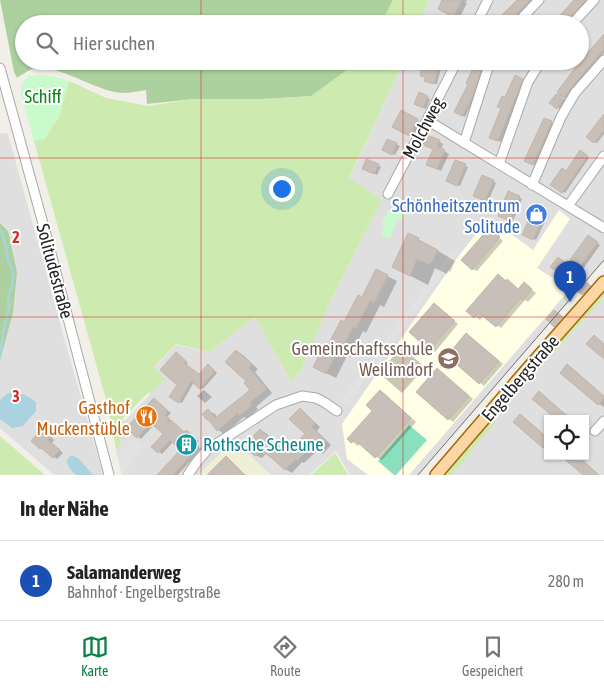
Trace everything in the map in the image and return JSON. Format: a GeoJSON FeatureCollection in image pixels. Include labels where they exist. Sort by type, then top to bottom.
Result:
{"type":"FeatureCollection","features":[{"type":"Feature","properties":{"kind":"main road","name":"Engelbergstraße"},"geometry":{"type":"LineString","coordinates":[[436,475],[604,282]]}},
{"type":"Feature","properties":{"kind":"street"},"geometry":{"type":"LineString","coordinates":[[480,15],[488,0]]}},
{"type":"Feature","properties":{"kind":"street"},"geometry":{"type":"LineString","coordinates":[[525,15],[539,0]]}},
{"type":"Feature","properties":{"kind":"street"},"geometry":{"type":"LineString","coordinates":[[580,15],[594,0]]}},
{"type":"Feature","properties":{"kind":"street"},"geometry":{"type":"LineString","coordinates":[[532,184],[561,116],[575,93],[604,60]]}},
{"type":"Feature","properties":{"kind":"street","name":"Solitudestraße"},"geometry":{"type":"LineString","coordinates":[[0,68],[109,475]]}},
{"type":"Feature","properties":{"kind":"street","name":"Molchweg"},"geometry":{"type":"LineString","coordinates":[[388,194],[452,70]]}},
{"type":"Feature","properties":{"kind":"street"},"geometry":{"type":"LineString","coordinates":[[464,143],[487,70]]}},
{"type":"Feature","properties":{"kind":"street"},"geometry":{"type":"LineString","coordinates":[[498,164],[528,82],[535,70]]}},
{"type":"Feature","properties":{"kind":"street"},"geometry":{"type":"LineString","coordinates":[[427,120],[604,228]]}},
{"type":"Feature","properties":{"kind":"street"},"geometry":{"type":"LineString","coordinates":[[568,206],[604,156]]}},
{"type":"Feature","properties":{"kind":"street"},"geometry":{"type":"LineString","coordinates":[[188,475],[207,450],[276,405],[302,396],[316,398],[337,411]]}},
{"type":"Feature","properties":{"kind":"street"},"geometry":{"type":"LineString","coordinates":[[594,432],[604,421]]}},
{"type":"Feature","properties":{"kind":"shaded area"},"geometry":{"type":"Polygon","coordinates":[[[429,0],[604,0],[604,260],[418,475],[350,475],[336,451],[309,475],[271,475],[233,441],[198,475],[122,475],[116,450],[122,443],[116,430],[165,379],[154,368],[176,345],[210,352],[255,317],[291,382],[301,370],[332,298],[382,200],[349,179],[400,70],[589,70],[589,15],[423,15],[429,0]]]}},
{"type":"Feature","properties":{"kind":"shaded area"},"geometry":{"type":"Polygon","coordinates":[[[0,133],[8,134],[103,475],[54,475],[0,428],[0,361],[13,313],[8,231],[0,223],[0,133]]]}},
{"type":"Feature","properties":{"kind":"shaded area","name":"Gemeinschaftsschule Weilimdorf"},"geometry":{"type":"Polygon","coordinates":[[[559,210],[570,219],[537,268],[570,289],[409,475],[368,475],[347,459],[342,424],[457,258],[489,218],[533,250],[559,210]]]}},
{"type":"Feature","properties":{"kind":"shaded area"},"geometry":{"type":"Polygon","coordinates":[[[451,252],[456,256],[347,404],[342,400],[451,252]]]}},
{"type":"Feature","properties":{"kind":"shaded area"},"geometry":{"type":"Polygon","coordinates":[[[604,282],[604,475],[443,475],[604,282]]]}},
{"type":"Feature","properties":{"kind":"shaded area"},"geometry":{"type":"Polygon","coordinates":[[[401,347],[425,367],[402,393],[379,373],[401,347]]]}},
{"type":"Feature","properties":{"kind":"shaded area"},"geometry":{"type":"Polygon","coordinates":[[[134,438],[145,445],[124,475],[122,475],[117,455],[134,438]]]}},
{"type":"Feature","properties":{"kind":"shaded area"},"geometry":{"type":"Polygon","coordinates":[[[233,441],[271,475],[198,475],[233,441]]]}},
{"type":"Feature","properties":{"kind":"green space"},"geometry":{"type":"Polygon","coordinates":[[[0,0],[393,0],[386,15],[15,15],[15,70],[30,70],[17,78],[14,72],[0,0]]]}},
{"type":"Feature","properties":{"kind":"green space"},"geometry":{"type":"Polygon","coordinates":[[[393,0],[429,0],[423,15],[386,15],[393,0]]]}},
{"type":"Feature","properties":{"kind":"green space"},"geometry":{"type":"Polygon","coordinates":[[[54,70],[347,70],[311,96],[261,99],[194,99],[147,104],[146,90],[126,93],[112,92],[54,70]]]}},
{"type":"Feature","properties":{"kind":"green space"},"geometry":{"type":"Polygon","coordinates":[[[346,70],[400,70],[349,178],[382,200],[332,298],[301,370],[291,382],[255,317],[210,352],[176,344],[154,367],[165,379],[122,419],[124,421],[116,430],[122,443],[116,449],[108,407],[34,141],[44,139],[59,117],[69,81],[106,98],[148,106],[194,99],[261,99],[310,96],[346,70]]]}},
{"type":"Feature","properties":{"kind":"green space","name":"Schiff"},"geometry":{"type":"Polygon","coordinates":[[[44,75],[69,81],[59,117],[44,139],[34,141],[21,95],[21,85],[29,76],[44,75]]]}},
{"type":"Feature","properties":{"kind":"green space"},"geometry":{"type":"Polygon","coordinates":[[[396,207],[406,211],[402,221],[397,219],[390,239],[381,235],[385,226],[382,224],[388,210],[393,213],[396,207]]]}},
{"type":"Feature","properties":{"kind":"green space"},"geometry":{"type":"Polygon","coordinates":[[[0,223],[8,231],[17,272],[13,313],[0,361],[0,223]]]}},
{"type":"Feature","properties":{"kind":"green space"},"geometry":{"type":"Polygon","coordinates":[[[604,291],[604,297],[537,371],[534,368],[604,291]]]}},
{"type":"Feature","properties":{"kind":"green space"},"geometry":{"type":"Polygon","coordinates":[[[491,417],[496,421],[452,475],[441,475],[491,417]]]}},
{"type":"Feature","properties":{"kind":"green space"},"geometry":{"type":"Polygon","coordinates":[[[409,425],[427,440],[394,475],[378,461],[409,425]]]}},
{"type":"Feature","properties":{"kind":"green space"},"geometry":{"type":"Polygon","coordinates":[[[0,436],[45,475],[0,475],[0,436]]]}},
{"type":"Feature","properties":{"kind":"green space"},"geometry":{"type":"Polygon","coordinates":[[[335,453],[348,475],[311,475],[335,453]]]}},
{"type":"Feature","properties":{"kind":"water"},"geometry":{"type":"Polygon","coordinates":[[[8,393],[23,394],[36,402],[36,411],[23,426],[12,428],[0,419],[0,400],[8,393]]]}},
{"type":"Feature","properties":{"kind":"water"},"geometry":{"type":"Polygon","coordinates":[[[71,456],[79,459],[93,475],[76,475],[67,463],[68,458],[71,456]]]}},
{"type":"Feature","properties":{"kind":"building"},"geometry":{"type":"Polygon","coordinates":[[[442,0],[462,0],[454,15],[449,15],[438,9],[442,0]]]}},
{"type":"Feature","properties":{"kind":"building"},"geometry":{"type":"Polygon","coordinates":[[[517,0],[530,0],[516,15],[502,15],[517,0]]]}},
{"type":"Feature","properties":{"kind":"building"},"geometry":{"type":"Polygon","coordinates":[[[574,0],[586,0],[572,15],[560,15],[574,0]]]}},
{"type":"Feature","properties":{"kind":"building"},"geometry":{"type":"Polygon","coordinates":[[[604,34],[604,49],[589,67],[589,51],[604,34]]]}},
{"type":"Feature","properties":{"kind":"building"},"geometry":{"type":"Polygon","coordinates":[[[421,70],[438,70],[434,84],[424,81],[425,77],[420,76],[421,70]]]}},
{"type":"Feature","properties":{"kind":"building"},"geometry":{"type":"Polygon","coordinates":[[[472,70],[481,70],[473,95],[462,116],[454,112],[468,84],[466,83],[472,70]]]}},
{"type":"Feature","properties":{"kind":"building"},"geometry":{"type":"Polygon","coordinates":[[[574,70],[586,70],[570,89],[557,109],[549,103],[556,94],[562,96],[557,92],[574,70]]]}},
{"type":"Feature","properties":{"kind":"building"},"geometry":{"type":"Polygon","coordinates":[[[515,75],[523,79],[498,141],[489,138],[501,108],[497,107],[502,96],[505,97],[515,75]]]}},
{"type":"Feature","properties":{"kind":"building"},"geometry":{"type":"Polygon","coordinates":[[[419,92],[428,96],[423,108],[414,104],[419,92]]]}},
{"type":"Feature","properties":{"kind":"building"},"geometry":{"type":"Polygon","coordinates":[[[401,110],[418,119],[409,136],[392,127],[401,110]]]}},
{"type":"Feature","properties":{"kind":"building"},"geometry":{"type":"Polygon","coordinates":[[[604,114],[604,130],[594,143],[586,137],[604,114]]]}},
{"type":"Feature","properties":{"kind":"building"},"geometry":{"type":"Polygon","coordinates":[[[544,118],[552,121],[533,165],[524,161],[544,118]]]}},
{"type":"Feature","properties":{"kind":"building"},"geometry":{"type":"Polygon","coordinates":[[[427,135],[440,140],[437,146],[445,150],[437,169],[426,165],[433,149],[423,145],[427,135]]]}},
{"type":"Feature","properties":{"kind":"building"},"geometry":{"type":"Polygon","coordinates":[[[387,139],[397,143],[392,155],[382,150],[387,139]]]}},
{"type":"Feature","properties":{"kind":"building"},"geometry":{"type":"Polygon","coordinates":[[[580,150],[588,156],[562,193],[550,185],[562,168],[566,171],[580,150]]]}},
{"type":"Feature","properties":{"kind":"building"},"geometry":{"type":"Polygon","coordinates":[[[366,159],[379,164],[374,174],[362,169],[366,159]]]}},
{"type":"Feature","properties":{"kind":"building"},"geometry":{"type":"Polygon","coordinates":[[[455,160],[466,164],[457,186],[446,181],[455,160]]]}},
{"type":"Feature","properties":{"kind":"building"},"geometry":{"type":"Polygon","coordinates":[[[482,175],[494,180],[485,201],[473,196],[482,175]]]}},
{"type":"Feature","properties":{"kind":"building"},"geometry":{"type":"Polygon","coordinates":[[[508,191],[520,196],[510,221],[498,216],[508,191]]]}},
{"type":"Feature","properties":{"kind":"building"},"geometry":{"type":"Polygon","coordinates":[[[534,208],[545,213],[533,240],[522,235],[534,208]]]}},
{"type":"Feature","properties":{"kind":"building"},"geometry":{"type":"Polygon","coordinates":[[[489,228],[500,237],[472,270],[461,260],[489,228]]]}},
{"type":"Feature","properties":{"kind":"building"},"geometry":{"type":"Polygon","coordinates":[[[408,233],[438,250],[432,263],[429,265],[417,259],[410,276],[392,267],[408,233]]]}},
{"type":"Feature","properties":{"kind":"building"},"geometry":{"type":"Polygon","coordinates":[[[588,235],[598,242],[575,273],[591,286],[582,295],[573,288],[576,285],[550,267],[558,257],[567,264],[588,235]]]}},
{"type":"Feature","properties":{"kind":"building"},"geometry":{"type":"Polygon","coordinates":[[[376,269],[388,275],[374,303],[370,301],[356,328],[353,327],[340,353],[337,352],[326,374],[313,367],[325,345],[327,347],[341,320],[344,322],[358,295],[362,297],[376,269]]]}},
{"type":"Feature","properties":{"kind":"building"},"geometry":{"type":"Polygon","coordinates":[[[498,274],[518,289],[524,282],[532,289],[523,300],[520,298],[496,327],[479,313],[474,318],[466,311],[498,274]]]}},
{"type":"Feature","properties":{"kind":"building"},"geometry":{"type":"Polygon","coordinates":[[[434,303],[455,321],[429,350],[409,332],[434,303]]]}},
{"type":"Feature","properties":{"kind":"building"},"geometry":{"type":"Polygon","coordinates":[[[554,310],[563,317],[554,327],[546,319],[554,310]]]}},
{"type":"Feature","properties":{"kind":"building"},"geometry":{"type":"Polygon","coordinates":[[[466,333],[499,361],[479,384],[447,356],[466,333]]]}},
{"type":"Feature","properties":{"kind":"building"},"geometry":{"type":"Polygon","coordinates":[[[594,335],[604,344],[604,359],[586,344],[594,335]]]}},
{"type":"Feature","properties":{"kind":"building"},"geometry":{"type":"Polygon","coordinates":[[[236,350],[252,364],[249,368],[267,389],[250,402],[252,405],[239,416],[238,413],[217,431],[202,414],[208,409],[215,418],[250,390],[244,383],[246,381],[225,362],[236,350]]]}},
{"type":"Feature","properties":{"kind":"building"},"geometry":{"type":"Polygon","coordinates":[[[176,352],[186,361],[184,363],[199,374],[208,364],[215,371],[200,389],[191,381],[179,403],[169,397],[177,385],[160,370],[176,352]]]}},
{"type":"Feature","properties":{"kind":"building"},"geometry":{"type":"Polygon","coordinates":[[[567,364],[604,396],[598,405],[560,373],[567,364]]]}},
{"type":"Feature","properties":{"kind":"building"},"geometry":{"type":"Polygon","coordinates":[[[437,368],[469,396],[448,420],[416,392],[437,368]]]}},
{"type":"Feature","properties":{"kind":"building"},"geometry":{"type":"Polygon","coordinates":[[[380,390],[411,418],[375,458],[355,440],[351,443],[347,439],[372,411],[366,405],[380,390]]]}},
{"type":"Feature","properties":{"kind":"building"},"geometry":{"type":"Polygon","coordinates":[[[539,391],[566,415],[551,415],[532,399],[539,391]]]}},
{"type":"Feature","properties":{"kind":"building"},"geometry":{"type":"Polygon","coordinates":[[[154,398],[168,411],[165,415],[169,418],[167,422],[171,420],[184,432],[186,430],[197,439],[194,442],[199,446],[173,475],[157,475],[180,450],[170,440],[158,453],[151,447],[163,434],[151,423],[137,438],[126,428],[154,398]]]}},
{"type":"Feature","properties":{"kind":"building"},"geometry":{"type":"Polygon","coordinates":[[[300,408],[315,423],[312,427],[326,441],[316,451],[311,447],[285,470],[266,453],[264,455],[260,451],[255,456],[247,449],[256,440],[253,436],[260,429],[283,451],[285,449],[288,451],[305,434],[289,419],[300,408]]]}},
{"type":"Feature","properties":{"kind":"building"},"geometry":{"type":"Polygon","coordinates":[[[520,414],[544,435],[544,447],[543,448],[513,422],[520,414]]]}},
{"type":"Feature","properties":{"kind":"building"},"geometry":{"type":"Polygon","coordinates":[[[43,425],[51,431],[48,434],[51,437],[48,440],[60,450],[53,458],[31,441],[43,425]]]}},
{"type":"Feature","properties":{"kind":"building"},"geometry":{"type":"Polygon","coordinates":[[[226,456],[245,475],[207,475],[226,456]]]}},
{"type":"Feature","properties":{"kind":"building"},"geometry":{"type":"Polygon","coordinates":[[[566,460],[582,460],[599,475],[583,475],[566,460]]]}},
{"type":"Feature","properties":{"kind":"waterway"},"geometry":{"type":"LineString","coordinates":[[0,230],[8,261],[13,270],[12,287],[8,296],[9,307],[0,355]]}},
{"type":"Feature","properties":{"kind":"tram line"},"geometry":{"type":"LineString","coordinates":[[418,475],[604,260]]}},
{"type":"Feature","properties":{"kind":"place","name":"Schönheitszentrum Solitude"},"geometry":{"type":"Point","coordinates":[536,215]}},
{"type":"Feature","properties":{"kind":"place","name":"Salamanderweg"},"geometry":{"type":"Point","coordinates":[570,302]}},
{"type":"Feature","properties":{"kind":"place","name":"Gemeinschaftsschule Weilimdorf"},"geometry":{"type":"Point","coordinates":[449,358]}},
{"type":"Feature","properties":{"kind":"place","name":"Gasthof Muckenstüble"},"geometry":{"type":"Point","coordinates":[146,417]}},
{"type":"Feature","properties":{"kind":"place","name":"Rothsche Scheune"},"geometry":{"type":"Point","coordinates":[187,444]}}]}
